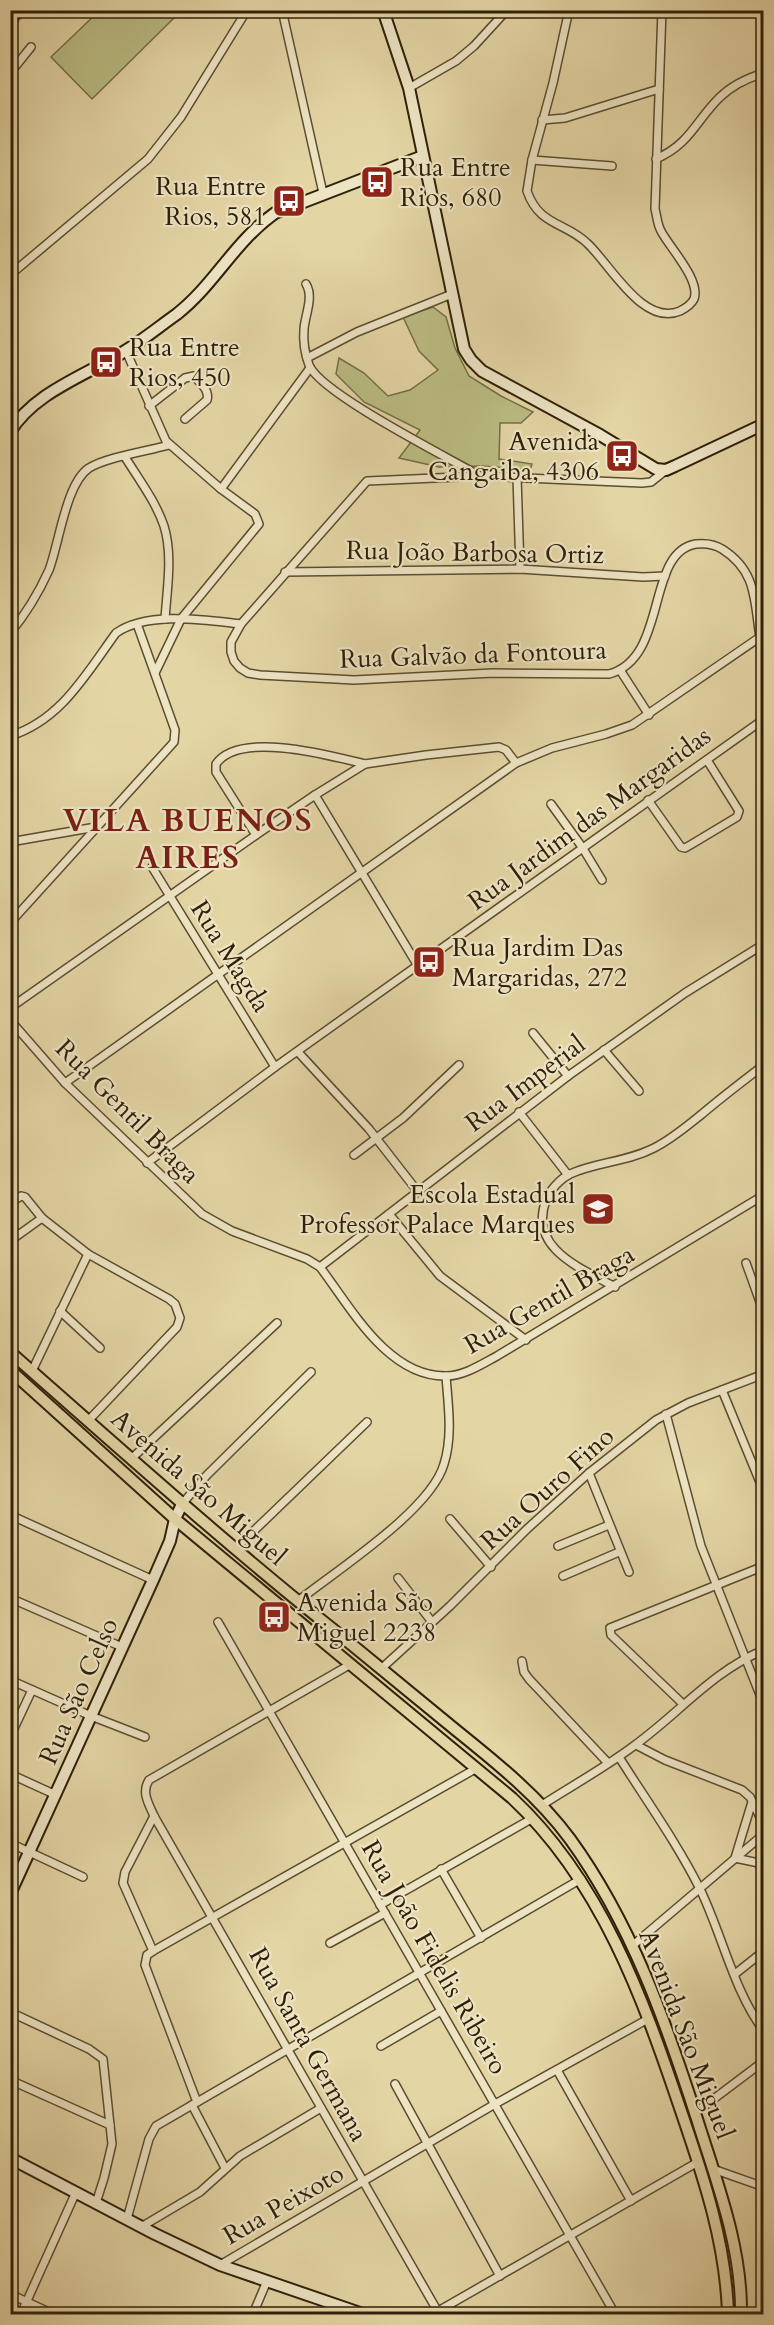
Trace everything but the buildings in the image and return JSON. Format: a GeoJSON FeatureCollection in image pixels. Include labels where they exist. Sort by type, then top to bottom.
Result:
{"type":"FeatureCollection","features":[{"type":"Feature","properties":{"kind":"main road"},"geometry":{"type":"LineString","coordinates":[[383,10],[409,88],[464,349],[471,360],[482,371],[592,430],[649,466],[666,470],[764,424]]}},
{"type":"Feature","properties":{"kind":"main road"},"geometry":{"type":"LineString","coordinates":[[10,432],[23,415],[43,398],[126,351],[190,302],[259,224],[275,213],[423,156]]}},
{"type":"Feature","properties":{"kind":"main road","name":"Avenida São Miguel"},"geometry":{"type":"LineString","coordinates":[[10,1352],[182,1504],[492,1759],[542,1805],[588,1866],[632,1946],[659,2009],[713,2169],[735,2248],[741,2286],[741,2314]]}},
{"type":"Feature","properties":{"kind":"main road","name":"Avenida São Miguel"},"geometry":{"type":"LineString","coordinates":[[10,1370],[175,1519],[477,1768],[533,1818],[554,1841],[580,1879],[610,1933],[648,2019],[698,2162],[723,2250],[728,2314]]}},
{"type":"Feature","properties":{"kind":"main road","name":"Rua São Celso"},"geometry":{"type":"LineString","coordinates":[[10,1894],[153,1580],[170,1541],[175,1519],[182,1504]]}},
{"type":"Feature","properties":{"kind":"main road"},"geometry":{"type":"LineString","coordinates":[[10,2158],[141,2227],[220,2265],[363,2314]]}},
{"type":"Feature","properties":{"kind":"street"},"geometry":{"type":"LineString","coordinates":[[10,25],[21,10]]}},
{"type":"Feature","properties":{"kind":"street"},"geometry":{"type":"LineString","coordinates":[[10,275],[148,159],[181,117],[247,10]]}},
{"type":"Feature","properties":{"kind":"street"},"geometry":{"type":"LineString","coordinates":[[282,10],[323,193]]}},
{"type":"Feature","properties":{"kind":"street"},"geometry":{"type":"LineString","coordinates":[[409,88],[456,61],[474,46],[507,10]]}},
{"type":"Feature","properties":{"kind":"street"},"geometry":{"type":"LineString","coordinates":[[569,10],[526,191],[538,212],[550,222],[588,243],[613,273],[643,303],[655,312],[664,314],[687,308],[694,299],[694,290],[692,279],[661,231],[655,209],[662,10]]}},
{"type":"Feature","properties":{"kind":"street"},"geometry":{"type":"LineString","coordinates":[[10,73],[31,47]]}},
{"type":"Feature","properties":{"kind":"street"},"geometry":{"type":"LineString","coordinates":[[656,159],[671,152],[684,142],[710,109],[731,88],[741,81],[764,73]]}},
{"type":"Feature","properties":{"kind":"street"},"geometry":{"type":"LineString","coordinates":[[542,120],[565,117],[659,89]]}},
{"type":"Feature","properties":{"kind":"street"},"geometry":{"type":"LineString","coordinates":[[532,160],[612,166]]}},
{"type":"Feature","properties":{"kind":"street"},"geometry":{"type":"LineString","coordinates":[[306,284],[309,296],[304,344],[310,368],[314,374],[346,400],[481,476]]}},
{"type":"Feature","properties":{"kind":"street"},"geometry":{"type":"LineString","coordinates":[[307,358],[357,332],[452,294]]}},
{"type":"Feature","properties":{"kind":"street"},"geometry":{"type":"LineString","coordinates":[[126,351],[162,435],[169,445],[257,517],[258,528],[181,619],[155,673]]}},
{"type":"Feature","properties":{"kind":"street"},"geometry":{"type":"LineString","coordinates":[[221,489],[310,368]]}},
{"type":"Feature","properties":{"kind":"street"},"geometry":{"type":"LineString","coordinates":[[149,406],[186,378],[194,376],[207,391],[208,396],[207,400],[185,419]]}},
{"type":"Feature","properties":{"kind":"street"},"geometry":{"type":"LineString","coordinates":[[10,633],[28,609],[48,572],[77,481],[90,468],[169,445]]}},
{"type":"Feature","properties":{"kind":"street"},"geometry":{"type":"LineString","coordinates":[[125,457],[154,504],[165,531],[169,558],[165,619]]}},
{"type":"Feature","properties":{"kind":"street"},"geometry":{"type":"LineString","coordinates":[[642,483],[648,474],[649,466]]}},
{"type":"Feature","properties":{"kind":"street"},"geometry":{"type":"LineString","coordinates":[[10,736],[32,728],[55,711],[76,688],[116,633],[137,624],[165,619],[241,624],[367,481],[481,476],[642,483],[651,482],[666,470]]}},
{"type":"Feature","properties":{"kind":"street"},"geometry":{"type":"LineString","coordinates":[[517,477],[520,569]]}},
{"type":"Feature","properties":{"kind":"street","name":"Rua Galvão da Fontoura"},"geometry":{"type":"LineString","coordinates":[[241,624],[231,642],[234,661],[248,673],[260,675],[354,680],[493,672],[609,674],[628,665],[643,643],[674,556],[685,546],[698,544],[715,545],[743,565],[752,584],[762,636]]}},
{"type":"Feature","properties":{"kind":"street","name":"Rua João Barbosa Ortiz"},"geometry":{"type":"LineString","coordinates":[[285,572],[520,569],[643,577],[665,576]]}},
{"type":"Feature","properties":{"kind":"street"},"geometry":{"type":"LineString","coordinates":[[10,923],[174,742],[175,730],[137,624]]}},
{"type":"Feature","properties":{"kind":"street"},"geometry":{"type":"LineString","coordinates":[[65,1083],[516,763],[552,748],[622,729],[648,715],[762,636]]}},
{"type":"Feature","properties":{"kind":"street"},"geometry":{"type":"LineString","coordinates":[[620,670],[648,715]]}},
{"type":"Feature","properties":{"kind":"street","name":"Rua Jardim das Margaridas"},"geometry":{"type":"LineString","coordinates":[[147,1163],[275,1067],[764,719]]}},
{"type":"Feature","properties":{"kind":"street"},"geometry":{"type":"LineString","coordinates":[[10,1008],[256,835],[365,765],[426,754],[499,747],[506,750],[516,763]]}},
{"type":"Feature","properties":{"kind":"street"},"geometry":{"type":"LineString","coordinates":[[256,835],[224,788],[216,772],[216,764],[226,754],[246,749],[292,748],[365,765]]}},
{"type":"Feature","properties":{"kind":"street"},"geometry":{"type":"LineString","coordinates":[[648,800],[681,848],[685,848],[737,817],[739,811],[707,760]]}},
{"type":"Feature","properties":{"kind":"street"},"geometry":{"type":"LineString","coordinates":[[10,774],[13,787],[10,799]]}},
{"type":"Feature","properties":{"kind":"street"},"geometry":{"type":"LineString","coordinates":[[315,795],[418,966]]}},
{"type":"Feature","properties":{"kind":"street"},"geometry":{"type":"LineString","coordinates":[[551,804],[602,880]]}},
{"type":"Feature","properties":{"kind":"street"},"geometry":{"type":"LineString","coordinates":[[10,842],[96,827]]}},
{"type":"Feature","properties":{"kind":"street","name":"Rua Magda"},"geometry":{"type":"LineString","coordinates":[[152,867],[275,1067]]}},
{"type":"Feature","properties":{"kind":"street","name":"Rua Imperial"},"geometry":{"type":"LineString","coordinates":[[320,1266],[568,1076],[685,993],[764,944]]}},
{"type":"Feature","properties":{"kind":"street","name":"Rua Gentil Braga"},"geometry":{"type":"LineString","coordinates":[[10,1020],[65,1083],[202,1214],[216,1224],[320,1266],[377,1342],[392,1358],[410,1368],[446,1376],[469,1371],[526,1340],[764,1196]]}},
{"type":"Feature","properties":{"kind":"street"},"geometry":{"type":"LineString","coordinates":[[533,1033],[568,1076]]}},
{"type":"Feature","properties":{"kind":"street"},"geometry":{"type":"LineString","coordinates":[[604,1050],[639,1091]]}},
{"type":"Feature","properties":{"kind":"street"},"geometry":{"type":"LineString","coordinates":[[298,1052],[377,1138],[418,1192]]}},
{"type":"Feature","properties":{"kind":"street"},"geometry":{"type":"LineString","coordinates":[[354,1155],[414,1109],[459,1065]]}},
{"type":"Feature","properties":{"kind":"street"},"geometry":{"type":"LineString","coordinates":[[615,1287],[565,1259],[555,1250],[547,1239],[542,1224],[542,1212],[548,1195],[567,1175],[617,1162],[654,1148],[684,1129],[764,1065]]}},
{"type":"Feature","properties":{"kind":"street"},"geometry":{"type":"LineString","coordinates":[[519,1113],[567,1175]]}},
{"type":"Feature","properties":{"kind":"street"},"geometry":{"type":"LineString","coordinates":[[10,1203],[19,1197],[25,1197],[42,1218],[88,1254],[175,1304],[180,1318],[172,1332],[88,1421]]}},
{"type":"Feature","properties":{"kind":"street"},"geometry":{"type":"LineString","coordinates":[[389,1214],[440,1276],[526,1340]]}},
{"type":"Feature","properties":{"kind":"street"},"geometry":{"type":"LineString","coordinates":[[10,1240],[42,1218]]}},
{"type":"Feature","properties":{"kind":"street"},"geometry":{"type":"LineString","coordinates":[[32,1371],[88,1254]]}},
{"type":"Feature","properties":{"kind":"street"},"geometry":{"type":"LineString","coordinates":[[746,1263],[764,1313]]}},
{"type":"Feature","properties":{"kind":"street"},"geometry":{"type":"LineString","coordinates":[[60,1311],[100,1348]]}},
{"type":"Feature","properties":{"kind":"street"},"geometry":{"type":"LineString","coordinates":[[131,1459],[278,1323]]}},
{"type":"Feature","properties":{"kind":"street"},"geometry":{"type":"LineString","coordinates":[[182,1504],[207,1475],[311,1372]]}},
{"type":"Feature","properties":{"kind":"street","name":"Rua Ouro Fino"},"geometry":{"type":"LineString","coordinates":[[382,1668],[492,1567],[527,1529],[589,1473],[666,1414],[764,1374]]}},
{"type":"Feature","properties":{"kind":"street"},"geometry":{"type":"LineString","coordinates":[[298,1601],[406,1516],[431,1489],[445,1462],[448,1444],[446,1376]]}},
{"type":"Feature","properties":{"kind":"street"},"geometry":{"type":"LineString","coordinates":[[722,1390],[762,1487]]}},
{"type":"Feature","properties":{"kind":"street"},"geometry":{"type":"LineString","coordinates":[[666,1414],[685,1491],[715,1585],[764,1705]]}},
{"type":"Feature","properties":{"kind":"street"},"geometry":{"type":"LineString","coordinates":[[235,1549],[367,1422]]}},
{"type":"Feature","properties":{"kind":"street"},"geometry":{"type":"LineString","coordinates":[[589,1473],[629,1572]]}},
{"type":"Feature","properties":{"kind":"street"},"geometry":{"type":"LineString","coordinates":[[10,1515],[153,1580]]}},
{"type":"Feature","properties":{"kind":"street"},"geometry":{"type":"LineString","coordinates":[[450,1519],[492,1567]]}},
{"type":"Feature","properties":{"kind":"street"},"geometry":{"type":"LineString","coordinates":[[558,1546],[609,1525]]}},
{"type":"Feature","properties":{"kind":"street"},"geometry":{"type":"LineString","coordinates":[[563,1576],[620,1552]]}},
{"type":"Feature","properties":{"kind":"street"},"geometry":{"type":"LineString","coordinates":[[683,1704],[611,1635],[609,1629],[613,1625],[764,1566]]}},
{"type":"Feature","properties":{"kind":"street"},"geometry":{"type":"LineString","coordinates":[[398,1578],[432,1622]]}},
{"type":"Feature","properties":{"kind":"street"},"geometry":{"type":"LineString","coordinates":[[10,1598],[122,1647]]}},
{"type":"Feature","properties":{"kind":"street","name":"Rua João Fidelis Ribeiro"},"geometry":{"type":"LineString","coordinates":[[218,1622],[615,2314]]}},
{"type":"Feature","properties":{"kind":"street"},"geometry":{"type":"LineString","coordinates":[[542,1805],[636,1745],[683,1704],[744,1658],[764,1650]]}},
{"type":"Feature","properties":{"kind":"street"},"geometry":{"type":"LineString","coordinates":[[522,1661],[525,1675],[608,1763]]}},
{"type":"Feature","properties":{"kind":"street"},"geometry":{"type":"LineString","coordinates":[[269,1711],[351,1664]]}},
{"type":"Feature","properties":{"kind":"street"},"geometry":{"type":"LineString","coordinates":[[10,1680],[145,1737]]}},
{"type":"Feature","properties":{"kind":"street"},"geometry":{"type":"LineString","coordinates":[[10,1737],[32,1690]]}},
{"type":"Feature","properties":{"kind":"street","name":"Rua Santa Germana"},"geometry":{"type":"LineString","coordinates":[[269,1711],[149,1780],[145,1786],[145,1795],[154,1816],[289,2049],[436,2313]]}},
{"type":"Feature","properties":{"kind":"street"},"geometry":{"type":"LineString","coordinates":[[636,1745],[665,1760],[742,1790],[752,1802],[764,1825]]}},
{"type":"Feature","properties":{"kind":"street"},"geometry":{"type":"LineString","coordinates":[[619,1757],[700,1889],[750,2012],[764,2031]]}},
{"type":"Feature","properties":{"kind":"street"},"geometry":{"type":"LineString","coordinates":[[225,2168],[194,2103],[145,1965],[147,1955],[477,1768]]}},
{"type":"Feature","properties":{"kind":"street"},"geometry":{"type":"LineString","coordinates":[[10,1774],[56,1795]]}},
{"type":"Feature","properties":{"kind":"street"},"geometry":{"type":"LineString","coordinates":[[735,1858],[752,1802]]}},
{"type":"Feature","properties":{"kind":"street"},"geometry":{"type":"LineString","coordinates":[[153,1951],[123,1883],[125,1872],[154,1816]]}},
{"type":"Feature","properties":{"kind":"street"},"geometry":{"type":"LineString","coordinates":[[380,1905],[533,1818]]}},
{"type":"Feature","properties":{"kind":"street"},"geometry":{"type":"LineString","coordinates":[[632,1946],[764,1834]]}},
{"type":"Feature","properties":{"kind":"street"},"geometry":{"type":"LineString","coordinates":[[10,1844],[83,1876]]}},
{"type":"Feature","properties":{"kind":"street"},"geometry":{"type":"LineString","coordinates":[[735,1858],[764,1864]]}},
{"type":"Feature","properties":{"kind":"street"},"geometry":{"type":"LineString","coordinates":[[441,1869],[481,1938]]}},
{"type":"Feature","properties":{"kind":"street"},"geometry":{"type":"LineString","coordinates":[[127,2219],[154,2128],[580,1879]]}},
{"type":"Feature","properties":{"kind":"street"},"geometry":{"type":"LineString","coordinates":[[330,1943],[385,1912]]}},
{"type":"Feature","properties":{"kind":"street"},"geometry":{"type":"LineString","coordinates":[[735,1974],[764,1951]]}},
{"type":"Feature","properties":{"kind":"street"},"geometry":{"type":"LineString","coordinates":[[381,2046],[441,2011]]}},
{"type":"Feature","properties":{"kind":"street"},"geometry":{"type":"LineString","coordinates":[[10,2012],[89,2049],[100,2056],[104,2062],[111,2149],[96,2203]]}},
{"type":"Feature","properties":{"kind":"street","name":"Rua Peixoto"},"geometry":{"type":"LineString","coordinates":[[220,2265],[495,2104],[648,2019]]}},
{"type":"Feature","properties":{"kind":"street"},"geometry":{"type":"LineString","coordinates":[[695,2113],[764,2061]]}},
{"type":"Feature","properties":{"kind":"street"},"geometry":{"type":"LineString","coordinates":[[557,2070],[631,2201]]}},
{"type":"Feature","properties":{"kind":"street"},"geometry":{"type":"LineString","coordinates":[[10,2080],[110,2126]]}},
{"type":"Feature","properties":{"kind":"street"},"geometry":{"type":"LineString","coordinates":[[396,2084],[500,2276]]}},
{"type":"Feature","properties":{"kind":"street"},"geometry":{"type":"LineString","coordinates":[[141,2227],[200,2192],[225,2168],[251,2148],[321,2108]]}},
{"type":"Feature","properties":{"kind":"street"},"geometry":{"type":"LineString","coordinates":[[436,2313],[698,2162]]}},
{"type":"Feature","properties":{"kind":"street"},"geometry":{"type":"LineString","coordinates":[[713,2169],[764,2187]]}},
{"type":"Feature","properties":{"kind":"street"},"geometry":{"type":"LineString","coordinates":[[21,2314],[76,2192]]}},
{"type":"Feature","properties":{"kind":"street"},"geometry":{"type":"LineString","coordinates":[[253,2314],[267,2281]]}},
{"type":"Feature","properties":{"kind":"street"},"geometry":{"type":"LineString","coordinates":[[10,2294],[53,2314]]}},
{"type":"Feature","properties":{"kind":"green space"},"geometry":{"type":"Polygon","coordinates":[[[99,11],[169,11],[175,17],[92,99],[51,57],[99,11]]]}},
{"type":"Feature","properties":{"kind":"green space"},"geometry":{"type":"Polygon","coordinates":[[[433,307],[446,317],[455,348],[469,376],[533,412],[521,423],[500,423],[499,459],[532,464],[530,470],[482,466],[439,467],[399,458],[420,430],[364,402],[336,374],[339,358],[364,373],[388,396],[410,390],[438,370],[419,351],[403,317],[433,307]]]}},
{"type":"Feature","properties":{"kind":"place","name":"Rua Entre Rios, 680"},"geometry":{"type":"Point","coordinates":[377,182]}},
{"type":"Feature","properties":{"kind":"place","name":"Rua Entre Rios, 581"},"geometry":{"type":"Point","coordinates":[289,201]}},
{"type":"Feature","properties":{"kind":"place","name":"Rua Entre Rios, 450"},"geometry":{"type":"Point","coordinates":[106,362]}},
{"type":"Feature","properties":{"kind":"place","name":"Avenida Cangaiba, 4306"},"geometry":{"type":"Point","coordinates":[622,456]}},
{"type":"Feature","properties":{"kind":"place","name":"Rua Jardim Das Margaridas, 272"},"geometry":{"type":"Point","coordinates":[429,962]}},
{"type":"Feature","properties":{"kind":"place","name":"Escola Estadual Professor Palace Marques"},"geometry":{"type":"Point","coordinates":[598,1209]}},
{"type":"Feature","properties":{"kind":"place","name":"Avenida São Miguel 2238"},"geometry":{"type":"Point","coordinates":[274,1617]}},
{"type":"Feature","properties":{"kind":"district","name":"VILA BUENOS AIRES"},"geometry":{"type":"Point","coordinates":[188,838]}}]}
